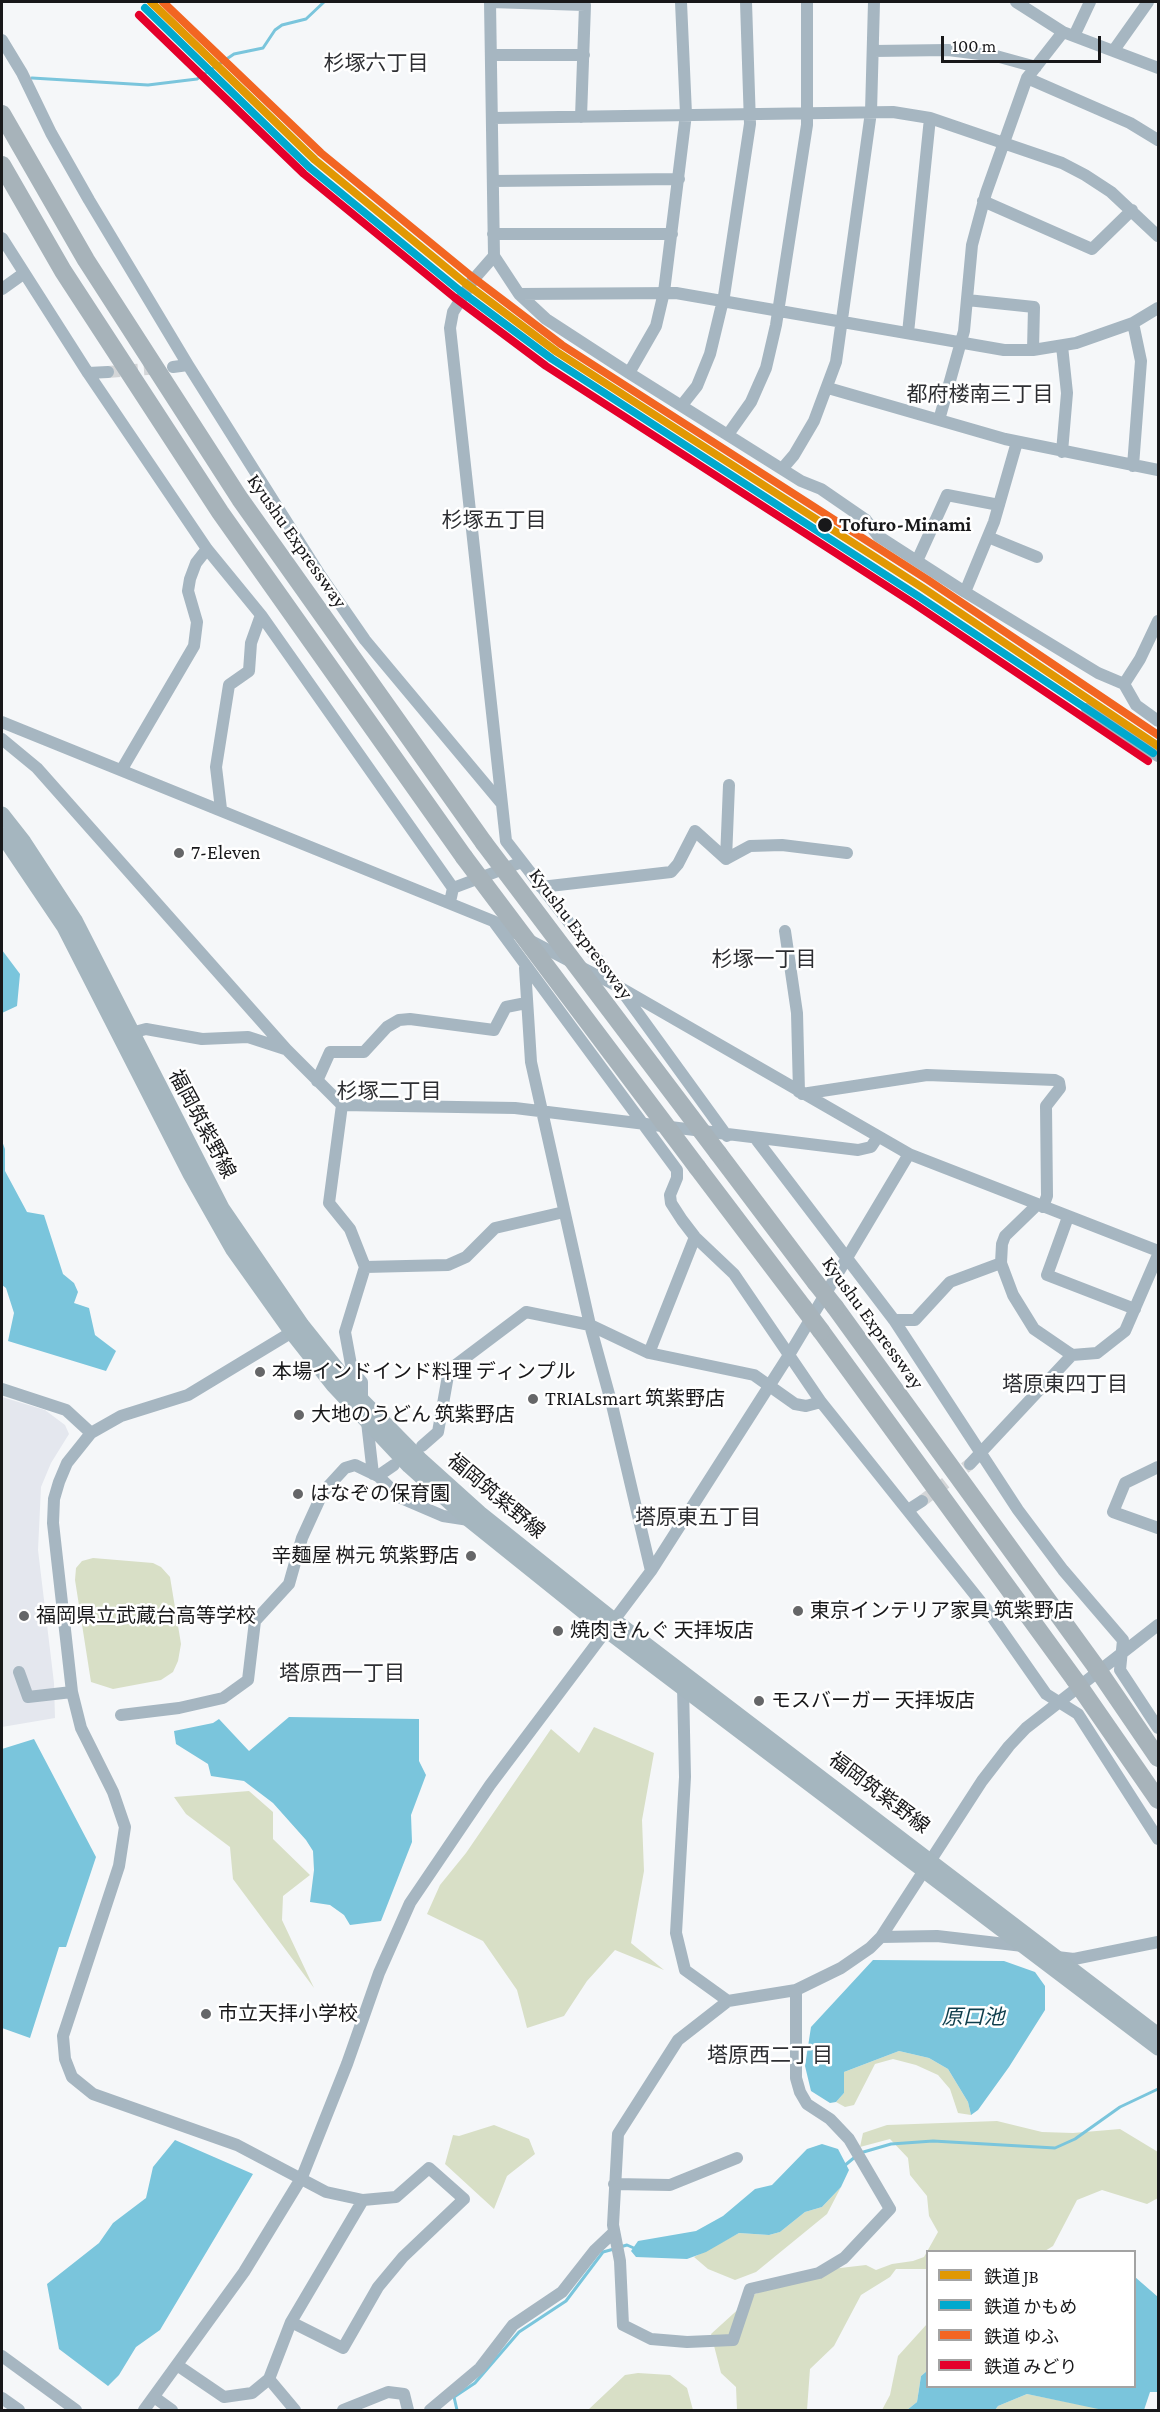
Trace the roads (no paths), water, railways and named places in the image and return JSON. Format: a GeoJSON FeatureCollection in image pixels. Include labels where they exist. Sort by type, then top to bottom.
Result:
{"type":"FeatureCollection","features":[{"type":"Feature","properties":{"kind":"highway","name":"Kyushu Expressway"},"geometry":{"type":"LineString","coordinates":[[2,114],[86,260],[240,499],[484,843],[834,1307],[1096,1667],[1158,1758]]}},
{"type":"Feature","properties":{"kind":"highway"},"geometry":{"type":"LineString","coordinates":[[2,165],[63,271],[220,512],[464,857],[821,1330],[1075,1680],[1158,1800]]}},
{"type":"Feature","properties":{"kind":"main road","name":"福岡筑紫野線"},"geometry":{"type":"LineString","coordinates":[[2,814],[24,842],[75,920],[222,1208],[297,1329],[362,1400],[420,1459],[480,1513],[683,1686],[1055,1957],[1158,2035]]}},
{"type":"Feature","properties":{"kind":"main road","name":"福岡筑紫野線"},"geometry":{"type":"LineString","coordinates":[[2,835],[64,927],[190,1174],[233,1250],[297,1329],[367,1422],[409,1466],[469,1520],[929,1866],[1022,1946],[1158,2048]]}},
{"type":"Feature","properties":{"kind":"street"},"geometry":{"type":"LineString","coordinates":[[581,117],[585,5],[490,2],[494,256],[519,294],[546,319],[629,373],[729,433],[801,482],[821,489],[866,520],[878,536],[1098,673],[1124,684],[1136,705],[1158,721]]}},
{"type":"Feature","properties":{"kind":"street"},"geometry":{"type":"LineString","coordinates":[[629,373],[656,326],[664,292],[686,114],[681,2]]}},
{"type":"Feature","properties":{"kind":"street"},"geometry":{"type":"LineString","coordinates":[[682,405],[697,386],[710,354],[723,301],[750,113],[746,2]]}},
{"type":"Feature","properties":{"kind":"street"},"geometry":{"type":"LineString","coordinates":[[729,433],[751,402],[766,368],[778,310],[808,114],[807,2]]}},
{"type":"Feature","properties":{"kind":"street"},"geometry":{"type":"LineString","coordinates":[[782,469],[794,455],[814,421],[828,388],[843,321],[872,112],[874,2]]}},
{"type":"Feature","properties":{"kind":"street"},"geometry":{"type":"LineString","coordinates":[[1016,2],[1069,34],[1158,68]]}},
{"type":"Feature","properties":{"kind":"street"},"geometry":{"type":"LineString","coordinates":[[939,420],[960,344],[972,245],[983,201],[1003,142],[1027,78],[1035,67],[1069,34],[1090,2]]}},
{"type":"Feature","properties":{"kind":"street"},"geometry":{"type":"LineString","coordinates":[[1114,50],[1148,2]]}},
{"type":"Feature","properties":{"kind":"street"},"geometry":{"type":"LineString","coordinates":[[2,40],[22,73],[51,133],[89,200],[188,365],[320,575],[365,640],[503,805]]}},
{"type":"Feature","properties":{"kind":"street"},"geometry":{"type":"LineString","coordinates":[[873,51],[948,50],[996,56],[1035,67]]}},
{"type":"Feature","properties":{"kind":"street"},"geometry":{"type":"LineString","coordinates":[[491,55],[584,55]]}},
{"type":"Feature","properties":{"kind":"street"},"geometry":{"type":"LineString","coordinates":[[1027,78],[1130,123],[1158,140]]}},
{"type":"Feature","properties":{"kind":"street"},"geometry":{"type":"LineString","coordinates":[[493,118],[872,112],[893,112],[930,118],[1062,163],[1085,175],[1132,210],[1158,235]]}},
{"type":"Feature","properties":{"kind":"street"},"geometry":{"type":"LineString","coordinates":[[908,333],[930,118]]}},
{"type":"Feature","properties":{"kind":"street"},"geometry":{"type":"LineString","coordinates":[[493,181],[679,179]]}},
{"type":"Feature","properties":{"kind":"street"},"geometry":{"type":"LineString","coordinates":[[983,201],[1092,249],[1132,210]]}},
{"type":"Feature","properties":{"kind":"street"},"geometry":{"type":"LineString","coordinates":[[493,234],[672,234]]}},
{"type":"Feature","properties":{"kind":"street"},"geometry":{"type":"LineString","coordinates":[[2,238],[87,373],[207,549],[261,615],[453,888],[450,902]]}},
{"type":"Feature","properties":{"kind":"street"},"geometry":{"type":"LineString","coordinates":[[494,256],[472,280],[453,312],[450,328],[506,841],[619,987],[727,1136]]}},
{"type":"Feature","properties":{"kind":"street"},"geometry":{"type":"LineString","coordinates":[[2,289],[23,274]]}},
{"type":"Feature","properties":{"kind":"street"},"geometry":{"type":"LineString","coordinates":[[519,294],[664,292],[1004,350],[1033,350],[1062,346],[1105,334],[1133,323],[1158,308]]}},
{"type":"Feature","properties":{"kind":"street"},"geometry":{"type":"LineString","coordinates":[[966,300],[1034,307],[1033,350]]}},
{"type":"Feature","properties":{"kind":"street"},"geometry":{"type":"LineString","coordinates":[[1133,323],[1141,361],[1133,466]]}},
{"type":"Feature","properties":{"kind":"street"},"geometry":{"type":"LineString","coordinates":[[1062,346],[1067,393],[1062,452]]}},
{"type":"Feature","properties":{"kind":"street"},"geometry":{"type":"LineString","coordinates":[[173,367],[188,365]]}},
{"type":"Feature","properties":{"kind":"street"},"geometry":{"type":"LineString","coordinates":[[87,373],[108,372]]}},
{"type":"Feature","properties":{"kind":"street"},"geometry":{"type":"LineString","coordinates":[[828,388],[1017,442],[1158,470]]}},
{"type":"Feature","properties":{"kind":"street"},"geometry":{"type":"LineString","coordinates":[[965,592],[988,537],[1017,442]]}},
{"type":"Feature","properties":{"kind":"street"},"geometry":{"type":"LineString","coordinates":[[917,561],[946,495],[999,505]]}},
{"type":"Feature","properties":{"kind":"street"},"geometry":{"type":"LineString","coordinates":[[988,537],[1037,557]]}},
{"type":"Feature","properties":{"kind":"street"},"geometry":{"type":"LineString","coordinates":[[122,768],[194,646],[197,622],[188,591],[196,563],[207,549]]}},
{"type":"Feature","properties":{"kind":"street"},"geometry":{"type":"LineString","coordinates":[[220,809],[216,766],[229,685],[249,671],[251,644],[261,615]]}},
{"type":"Feature","properties":{"kind":"street"},"geometry":{"type":"LineString","coordinates":[[1124,684],[1140,660],[1158,621]]}},
{"type":"Feature","properties":{"kind":"street"},"geometry":{"type":"LineString","coordinates":[[1087,709],[1158,756]]}},
{"type":"Feature","properties":{"kind":"street"},"geometry":{"type":"LineString","coordinates":[[2,722],[122,768],[493,921],[619,987],[877,1138],[909,1154],[1040,1206],[1068,1216],[1158,1253],[1125,1331],[1097,1353],[1072,1355],[1034,1329],[1013,1295],[1001,1263],[1005,1236],[1040,1206],[1047,1196],[1046,1106],[1060,1088],[1059,1082],[927,1075],[801,1093]]}},
{"type":"Feature","properties":{"kind":"street"},"geometry":{"type":"LineString","coordinates":[[2,739],[37,768],[286,1049],[342,1105],[486,1106],[858,1150],[871,1147],[877,1138]]}},
{"type":"Feature","properties":{"kind":"street"},"geometry":{"type":"LineString","coordinates":[[726,859],[729,785]]}},
{"type":"Feature","properties":{"kind":"street"},"geometry":{"type":"LineString","coordinates":[[541,887],[672,872],[682,859],[695,831],[726,859]]}},
{"type":"Feature","properties":{"kind":"street"},"geometry":{"type":"LineString","coordinates":[[726,859],[750,846],[782,845],[847,853]]}},
{"type":"Feature","properties":{"kind":"street"},"geometry":{"type":"LineString","coordinates":[[453,888],[522,862]]}},
{"type":"Feature","properties":{"kind":"street"},"geometry":{"type":"LineString","coordinates":[[493,921],[641,1125],[677,1170],[677,1179],[670,1195],[671,1203],[695,1237],[734,1274],[821,1402],[988,1611],[1046,1694],[1078,1714],[1158,1839]]}},
{"type":"Feature","properties":{"kind":"street"},"geometry":{"type":"LineString","coordinates":[[785,931],[796,1013],[801,1093]]}},
{"type":"Feature","properties":{"kind":"street"},"geometry":{"type":"LineString","coordinates":[[525,968],[531,1062],[590,1325],[612,1405],[651,1571]]}},
{"type":"Feature","properties":{"kind":"street"},"geometry":{"type":"LineString","coordinates":[[317,1081],[330,1052],[364,1052],[387,1027],[399,1020],[410,1019],[494,1030],[506,1007],[526,1003]]}},
{"type":"Feature","properties":{"kind":"street"},"geometry":{"type":"LineString","coordinates":[[131,1033],[146,1029],[202,1039],[248,1037],[286,1049]]}},
{"type":"Feature","properties":{"kind":"street"},"geometry":{"type":"LineString","coordinates":[[342,1105],[329,1203],[350,1229],[365,1267],[345,1332],[352,1370],[362,1383],[362,1400]]}},
{"type":"Feature","properties":{"kind":"street"},"geometry":{"type":"LineString","coordinates":[[756,1139],[848,1256],[894,1320],[925,1370],[983,1452],[1018,1510],[1063,1570],[1123,1640],[1120,1670],[1158,1728]]}},
{"type":"Feature","properties":{"kind":"street"},"geometry":{"type":"LineString","coordinates":[[144,2410],[244,2272],[302,2177],[347,2064],[391,1941],[427,1878],[490,1785],[651,1571],[770,1387],[909,1154]]}},
{"type":"Feature","properties":{"kind":"street"},"geometry":{"type":"LineString","coordinates":[[365,1267],[448,1265],[466,1257],[495,1228],[564,1212]]}},
{"type":"Feature","properties":{"kind":"street"},"geometry":{"type":"LineString","coordinates":[[1068,1216],[1047,1275],[1135,1309]]}},
{"type":"Feature","properties":{"kind":"street"},"geometry":{"type":"LineString","coordinates":[[649,1353],[695,1237]]}},
{"type":"Feature","properties":{"kind":"street"},"geometry":{"type":"LineString","coordinates":[[894,1320],[915,1320],[950,1282],[1001,1263]]}},
{"type":"Feature","properties":{"kind":"street"},"geometry":{"type":"LineString","coordinates":[[423,1446],[438,1432],[449,1370],[526,1312],[590,1325],[649,1353],[754,1375],[795,1404],[806,1406],[821,1402]]}},
{"type":"Feature","properties":{"kind":"street"},"geometry":{"type":"LineString","coordinates":[[291,2322],[343,2348],[378,2287],[403,2257],[464,2199],[429,2168],[396,2198],[363,2200],[326,2192],[302,2177],[237,2145],[93,2094],[72,2077],[65,2059],[63,2036],[119,1866],[125,1827],[113,1792],[81,1728],[72,1692],[53,1523],[54,1499],[67,1463],[91,1433],[121,1416],[188,1395],[297,1329]]}},
{"type":"Feature","properties":{"kind":"street"},"geometry":{"type":"LineString","coordinates":[[970,1464],[1072,1355]]}},
{"type":"Feature","properties":{"kind":"street"},"geometry":{"type":"LineString","coordinates":[[2,1389],[66,1410],[91,1433]]}},
{"type":"Feature","properties":{"kind":"street"},"geometry":{"type":"LineString","coordinates":[[367,1422],[376,1475]]}},
{"type":"Feature","properties":{"kind":"street"},"geometry":{"type":"LineString","coordinates":[[121,1714],[178,1708],[222,1698],[248,1680],[255,1621],[289,1584],[302,1538],[323,1492],[335,1476],[350,1466],[356,1465],[376,1475],[401,1498],[443,1516],[469,1520]]}},
{"type":"Feature","properties":{"kind":"street"},"geometry":{"type":"LineString","coordinates":[[376,1475],[394,1465]]}},
{"type":"Feature","properties":{"kind":"street"},"geometry":{"type":"LineString","coordinates":[[1158,1467],[1125,1483],[1113,1512],[1158,1528]]}},
{"type":"Feature","properties":{"kind":"street"},"geometry":{"type":"LineString","coordinates":[[908,1510],[922,1501]]}},
{"type":"Feature","properties":{"kind":"street"},"geometry":{"type":"LineString","coordinates":[[796,1989],[796,2078],[800,2092],[807,2104],[830,2119],[849,2139],[890,2209],[844,2258],[819,2273],[750,2289],[733,2340],[687,2342],[651,2339],[623,2325],[620,2261],[614,2232],[614,2184],[618,2134],[678,2040],[728,2001],[796,1989],[858,1957],[880,1937],[929,1866],[982,1781],[1009,1746],[1026,1728],[1058,1702],[1158,1625]]}},
{"type":"Feature","properties":{"kind":"street"},"geometry":{"type":"LineString","coordinates":[[19,1671],[28,1698],[72,1692]]}},
{"type":"Feature","properties":{"kind":"street"},"geometry":{"type":"LineString","coordinates":[[683,1686],[685,1777],[676,1934],[686,1970],[728,2001]]}},
{"type":"Feature","properties":{"kind":"street"},"geometry":{"type":"LineString","coordinates":[[880,1937],[955,1937],[1022,1946],[1055,1957],[1074,1959],[1158,1942]]}},
{"type":"Feature","properties":{"kind":"street"},"geometry":{"type":"LineString","coordinates":[[614,2184],[670,2185],[737,2158]]}},
{"type":"Feature","properties":{"kind":"street"},"geometry":{"type":"LineString","coordinates":[[177,2365],[224,2397],[252,2393],[269,2379],[291,2322],[363,2200]]}},
{"type":"Feature","properties":{"kind":"street"},"geometry":{"type":"LineString","coordinates":[[430,2410],[480,2368],[513,2325],[562,2292],[595,2250],[614,2232]]}},
{"type":"Feature","properties":{"kind":"street"},"geometry":{"type":"LineString","coordinates":[[2,2356],[76,2410]]}},
{"type":"Feature","properties":{"kind":"street"},"geometry":{"type":"LineString","coordinates":[[269,2379],[295,2410]]}},
{"type":"Feature","properties":{"kind":"street"},"geometry":{"type":"LineString","coordinates":[[343,2410],[388,2392],[404,2394],[408,2410]]}},
{"type":"Feature","properties":{"kind":"street"},"geometry":{"type":"LineString","coordinates":[[154,2397],[172,2410]]}},
{"type":"Feature","properties":{"kind":"street"},"geometry":{"type":"LineString","coordinates":[[2,2398],[19,2410]]}},
{"type":"Feature","properties":{"kind":"water"},"geometry":{"type":"Polygon","coordinates":[[[2,950],[20,974],[17,1006],[2,1013],[2,950]]]}},
{"type":"Feature","properties":{"kind":"water"},"geometry":{"type":"Polygon","coordinates":[[[2,1141],[5,1149],[5,1171],[27,1212],[44,1215],[63,1274],[74,1283],[78,1292],[74,1303],[89,1308],[95,1335],[116,1351],[106,1371],[8,1341],[14,1313],[6,1288],[2,1285],[2,1141]]]}},
{"type":"Feature","properties":{"kind":"water"},"geometry":{"type":"Polygon","coordinates":[[[289,1717],[419,1719],[419,1761],[426,1775],[411,1815],[412,1842],[381,1921],[350,1925],[344,1915],[330,1905],[310,1902],[314,1870],[313,1851],[306,1840],[273,1803],[244,1781],[211,1776],[208,1764],[176,1744],[174,1731],[213,1723],[219,1719],[249,1751],[289,1717]]]}},
{"type":"Feature","properties":{"kind":"water"},"geometry":{"type":"Polygon","coordinates":[[[34,1739],[96,1857],[66,1947],[59,1947],[30,2038],[2,2028],[2,1749],[34,1739]]]}},
{"type":"Feature","properties":{"kind":"water","name":"原口池"},"geometry":{"type":"Polygon","coordinates":[[[873,1960],[1004,1961],[1035,1972],[1045,1986],[1045,2010],[1009,2067],[978,2110],[971,2115],[968,2102],[948,2069],[929,2058],[899,2051],[844,2072],[844,2093],[836,2102],[830,2103],[811,2091],[805,2066],[811,2027],[873,1960]]]}},
{"type":"Feature","properties":{"kind":"water"},"geometry":{"type":"Polygon","coordinates":[[[175,2140],[253,2174],[160,2330],[136,2347],[119,2375],[108,2386],[59,2349],[47,2284],[99,2243],[113,2223],[146,2198],[153,2167],[175,2140]]]}},
{"type":"Feature","properties":{"kind":"water"},"geometry":{"type":"Polygon","coordinates":[[[822,2144],[838,2149],[849,2170],[841,2187],[822,2207],[805,2212],[780,2232],[769,2235],[739,2233],[706,2252],[687,2259],[636,2257],[631,2251],[638,2241],[696,2231],[723,2216],[755,2189],[772,2185],[807,2149],[822,2144]]]}},
{"type":"Feature","properties":{"kind":"water"},"geometry":{"type":"Polygon","coordinates":[[[1136,2278],[1158,2297],[1158,2392],[1150,2392],[1144,2410],[1103,2410],[1027,2394],[998,2406],[995,2410],[907,2410],[917,2402],[921,2376],[926,2372],[926,2388],[1136,2388],[1136,2278]]]}},
{"type":"Feature","properties":{"kind":"waterway"},"geometry":{"type":"LineString","coordinates":[[32,78],[148,85],[197,79],[234,54],[263,48],[275,30],[282,25],[306,19],[324,2]]}},
{"type":"Feature","properties":{"kind":"waterway"},"geometry":{"type":"LineString","coordinates":[[860,2153],[891,2144],[933,2141],[1055,2148],[1075,2139],[1120,2107],[1158,2089]]}},
{"type":"Feature","properties":{"kind":"waterway"},"geometry":{"type":"LineString","coordinates":[[844,2166],[855,2157]]}},
{"type":"Feature","properties":{"kind":"waterway"},"geometry":{"type":"LineString","coordinates":[[620,2247],[627,2245],[636,2249]]}},
{"type":"Feature","properties":{"kind":"waterway"},"geometry":{"type":"LineString","coordinates":[[457,2410],[454,2397],[475,2383],[519,2332],[566,2301],[603,2252],[614,2249]]}},
{"type":"Feature","properties":{"kind":"tunnel"},"geometry":{"type":"LineString","coordinates":[[108,372],[161,368]]}},
{"type":"Feature","properties":{"kind":"tunnel"},"geometry":{"type":"LineString","coordinates":[[922,1501],[970,1464]]}},
{"type":"Feature","properties":{"kind":"rail line","name":"JB"},"geometry":{"type":"LineString","coordinates":[[151,2],[315,160],[465,283],[557,352],[923,588],[1158,746]]}},
{"type":"Feature","properties":{"kind":"rail line","name":"ゆふ"},"geometry":{"type":"LineString","coordinates":[[163,2],[321,153],[471,276],[562,345],[928,580],[1158,735]]}},
{"type":"Feature","properties":{"kind":"rail line","name":"かもめ"},"geometry":{"type":"LineString","coordinates":[[145,8],[309,167],[459,290],[552,359],[918,596],[1153,753]]}},
{"type":"Feature","properties":{"kind":"rail line","name":"みどり"},"geometry":{"type":"LineString","coordinates":[[139,15],[304,174],[454,297],[546,366],[913,603],[1148,761]]}},
{"type":"Feature","properties":{"kind":"place","name":"Tofuro-Minami"},"geometry":{"type":"Point","coordinates":[825,525]}},
{"type":"Feature","properties":{"kind":"place","name":"7-Eleven"},"geometry":{"type":"Point","coordinates":[179,853]}},
{"type":"Feature","properties":{"kind":"place","name":"本場インドインド料理 ディンプル"},"geometry":{"type":"Point","coordinates":[260,1372]}},
{"type":"Feature","properties":{"kind":"place","name":"TRIALsmart 筑紫野店"},"geometry":{"type":"Point","coordinates":[533,1399]}},
{"type":"Feature","properties":{"kind":"place","name":"大地のうどん 筑紫野店"},"geometry":{"type":"Point","coordinates":[299,1415]}},
{"type":"Feature","properties":{"kind":"place","name":"はなぞの保育園"},"geometry":{"type":"Point","coordinates":[298,1494]}},
{"type":"Feature","properties":{"kind":"place","name":"辛麺屋 桝元 筑紫野店"},"geometry":{"type":"Point","coordinates":[471,1556]}},
{"type":"Feature","properties":{"kind":"place","name":"東京インテリア家具 筑紫野店"},"geometry":{"type":"Point","coordinates":[798,1611]}},
{"type":"Feature","properties":{"kind":"place","name":"福岡県立武蔵台高等学校"},"geometry":{"type":"Point","coordinates":[24,1616]}},
{"type":"Feature","properties":{"kind":"place","name":"焼肉きんぐ 天拝坂店"},"geometry":{"type":"Point","coordinates":[558,1631]}},
{"type":"Feature","properties":{"kind":"place","name":"モスバーガー 天拝坂店"},"geometry":{"type":"Point","coordinates":[759,1701]}},
{"type":"Feature","properties":{"kind":"place","name":"市立天拝小学校"},"geometry":{"type":"Point","coordinates":[206,2014]}},
{"type":"Feature","properties":{"kind":"district","name":"杉塚六丁目"},"geometry":{"type":"Point","coordinates":[376,64]}},
{"type":"Feature","properties":{"kind":"district","name":"都府楼南三丁目"},"geometry":{"type":"Point","coordinates":[980,395]}},
{"type":"Feature","properties":{"kind":"district","name":"杉塚五丁目"},"geometry":{"type":"Point","coordinates":[494,521]}},
{"type":"Feature","properties":{"kind":"district","name":"杉塚一丁目"},"geometry":{"type":"Point","coordinates":[764,960]}},
{"type":"Feature","properties":{"kind":"district","name":"杉塚二丁目"},"geometry":{"type":"Point","coordinates":[389,1092]}},
{"type":"Feature","properties":{"kind":"district","name":"塔原東四丁目"},"geometry":{"type":"Point","coordinates":[1065,1385]}},
{"type":"Feature","properties":{"kind":"district","name":"塔原東五丁目"},"geometry":{"type":"Point","coordinates":[698,1518]}},
{"type":"Feature","properties":{"kind":"district","name":"塔原西一丁目"},"geometry":{"type":"Point","coordinates":[342,1674]}},
{"type":"Feature","properties":{"kind":"district","name":"塔原西二丁目"},"geometry":{"type":"Point","coordinates":[770,2056]}}]}
